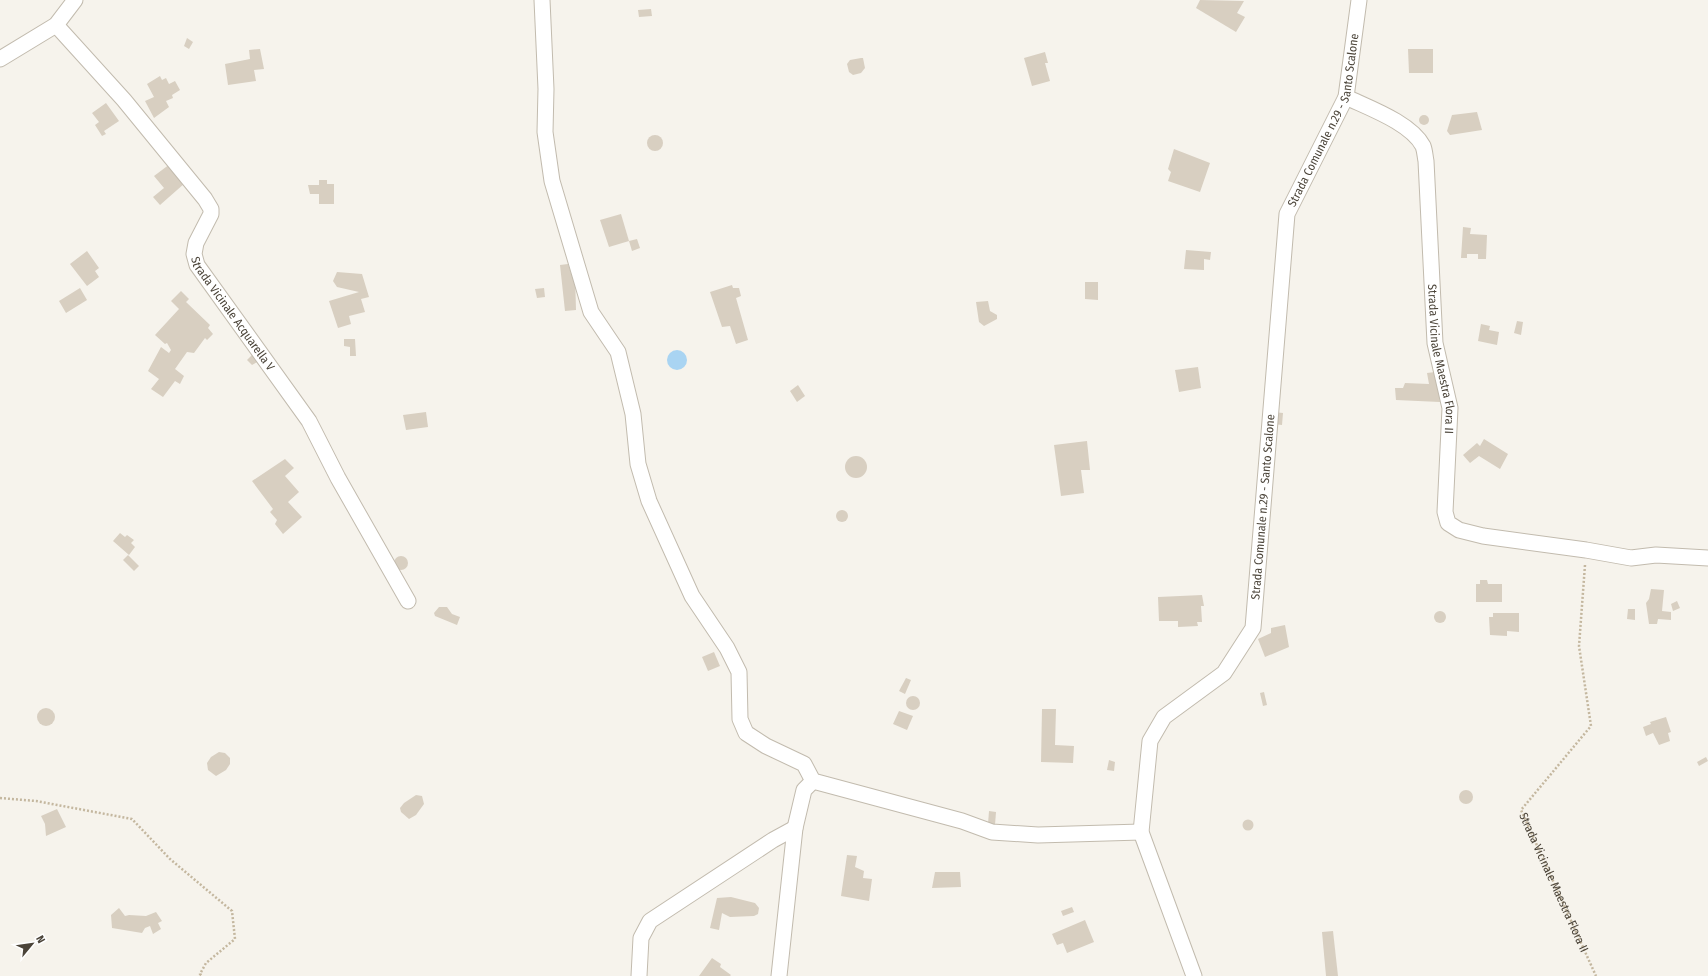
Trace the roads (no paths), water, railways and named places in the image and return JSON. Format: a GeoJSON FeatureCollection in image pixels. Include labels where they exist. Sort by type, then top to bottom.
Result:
{"type":"FeatureCollection","features":[{"type":"Feature","properties":{"kind":"street"},"geometry":{"type":"LineString","coordinates":[[0,59],[56,25],[75,0]]}},
{"type":"Feature","properties":{"kind":"street"},"geometry":{"type":"LineString","coordinates":[[542,0],[546,89],[545,132],[552,181],[591,312],[618,352],[633,414],[638,464],[649,500],[692,596],[727,648],[739,672],[740,719],[746,733],[766,746],[804,764],[813,781],[962,821],[992,832],[1038,835],[1141,832]]}},
{"type":"Feature","properties":{"kind":"street","name":"Strada Comunale n.29 - Santo Scalone"},"geometry":{"type":"LineString","coordinates":[[1194,976],[1141,832],[1150,741],[1164,717],[1224,673],[1253,628],[1287,214],[1346,97],[1359,0]]}},
{"type":"Feature","properties":{"kind":"street","name":"Strada Vicinale Acquarella V"},"geometry":{"type":"LineString","coordinates":[[56,25],[124,100],[205,199],[211,209],[211,214],[196,243],[194,254],[197,265],[309,421],[338,478],[408,600]]}},
{"type":"Feature","properties":{"kind":"street","name":"Strada Vicinale Maestra Flora II"},"geometry":{"type":"LineString","coordinates":[[1346,97],[1396,122],[1413,133],[1424,147],[1426,162],[1434,336],[1450,408],[1445,512],[1448,523],[1459,530],[1483,536],[1586,550],[1631,558],[1656,555],[1708,558]]}},
{"type":"Feature","properties":{"kind":"street"},"geometry":{"type":"LineString","coordinates":[[779,976],[795,828],[804,790],[813,781]]}},
{"type":"Feature","properties":{"kind":"street"},"geometry":{"type":"LineString","coordinates":[[639,976],[641,938],[650,920],[773,840],[795,828]]}},
{"type":"Feature","properties":{"kind":"water"},"geometry":{"type":"Polygon","coordinates":[[[677,350],[684,353],[687,360],[684,367],[677,370],[670,367],[667,360],[670,353],[677,350]]]}}]}
